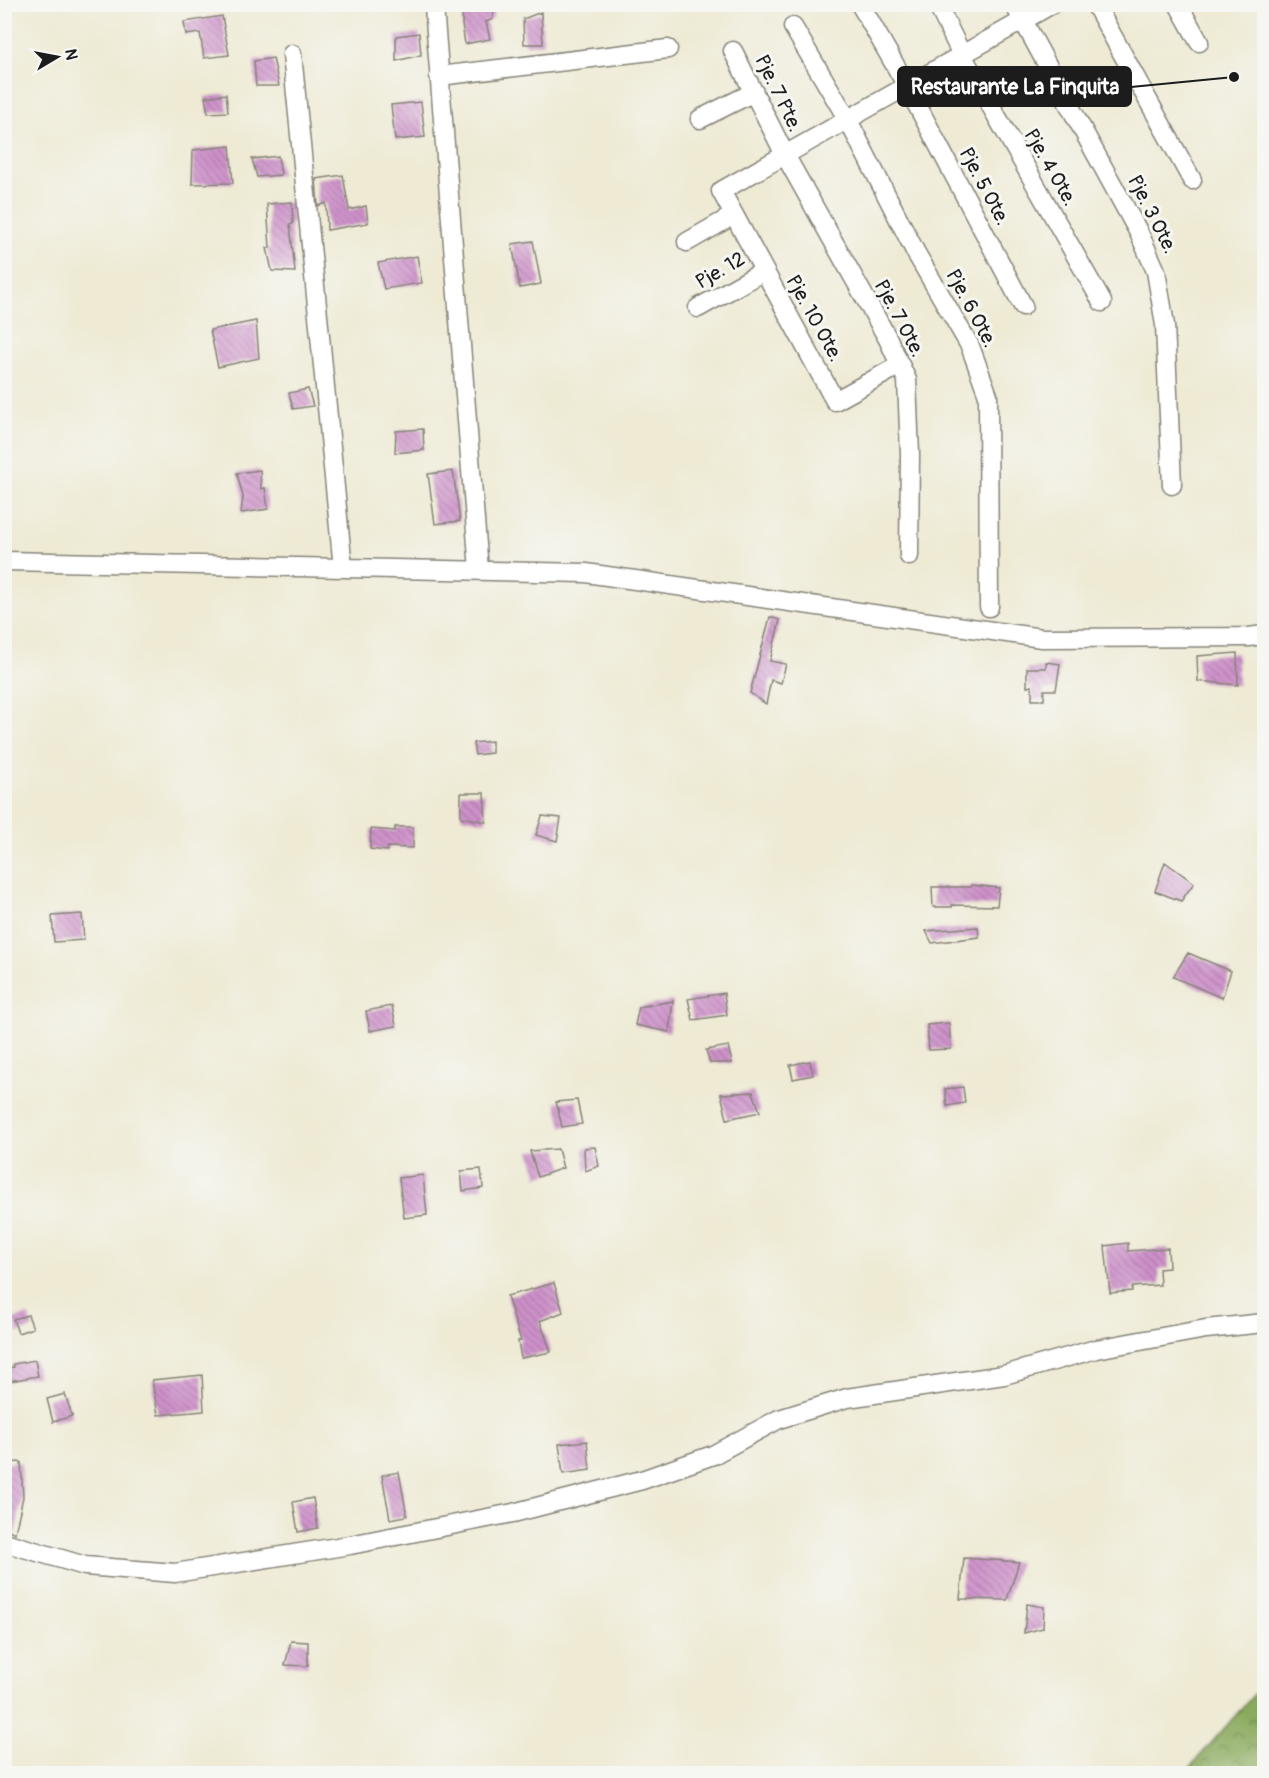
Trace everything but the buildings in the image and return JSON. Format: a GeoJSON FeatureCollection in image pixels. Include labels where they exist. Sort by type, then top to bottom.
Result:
{"type":"FeatureCollection","features":[{"type":"Feature","properties":{"kind":"street","name":"Pje. 5 Ote."},"geometry":{"type":"LineString","coordinates":[[860,4],[907,86],[1023,306]]}},
{"type":"Feature","properties":{"kind":"street","name":"Pje. 4 Ote."},"geometry":{"type":"LineString","coordinates":[[937,4],[962,55],[1102,302]]}},
{"type":"Feature","properties":{"kind":"street","name":"Pje. 3 Ote."},"geometry":{"type":"LineString","coordinates":[[1014,4],[1139,233],[1156,272],[1165,325],[1172,485]]}},
{"type":"Feature","properties":{"kind":"street"},"geometry":{"type":"LineString","coordinates":[[785,155],[1052,4]]}},
{"type":"Feature","properties":{"kind":"street"},"geometry":{"type":"LineString","coordinates":[[1095,4],[1192,180]]}},
{"type":"Feature","properties":{"kind":"street"},"geometry":{"type":"LineString","coordinates":[[1178,4],[1199,42]]}},
{"type":"Feature","properties":{"kind":"street"},"geometry":{"type":"LineString","coordinates":[[434,8],[479,570]]}},
{"type":"Feature","properties":{"kind":"street","name":"Pje. 6 Ote."},"geometry":{"type":"LineString","coordinates":[[793,27],[848,120],[916,254],[970,346],[988,395],[989,607]]}},
{"type":"Feature","properties":{"kind":"street"},"geometry":{"type":"LineString","coordinates":[[439,76],[669,49]]}},
{"type":"Feature","properties":{"kind":"street","name":"Pje. 7 Pte."},"geometry":{"type":"LineString","coordinates":[[733,51],[785,155]]}},
{"type":"Feature","properties":{"kind":"street"},"geometry":{"type":"LineString","coordinates":[[292,54],[343,568]]}},
{"type":"Feature","properties":{"kind":"street"},"geometry":{"type":"LineString","coordinates":[[700,119],[753,92]]}},
{"type":"Feature","properties":{"kind":"street","name":"Pje. 10 Ote."},"geometry":{"type":"LineString","coordinates":[[785,155],[720,191],[835,401],[900,365]]}},
{"type":"Feature","properties":{"kind":"street","name":"Pje. 7 Ote."},"geometry":{"type":"LineString","coordinates":[[785,155],[888,339],[907,380],[910,455],[909,556]]}},
{"type":"Feature","properties":{"kind":"street"},"geometry":{"type":"LineString","coordinates":[[687,242],[734,216]]}},
{"type":"Feature","properties":{"kind":"street","name":"Pje. 12"},"geometry":{"type":"LineString","coordinates":[[698,308],[764,271]]}},
{"type":"Feature","properties":{"kind":"street"},"geometry":{"type":"LineString","coordinates":[[4,561],[586,573],[1042,638],[1264,635]]}},
{"type":"Feature","properties":{"kind":"street"},"geometry":{"type":"LineString","coordinates":[[4,1542],[85,1566],[175,1574],[350,1545],[513,1513],[642,1480],[713,1455],[779,1419],[846,1398],[1004,1375],[1096,1348],[1206,1329],[1264,1323]]}},
{"type":"Feature","properties":{"kind":"green space"},"geometry":{"type":"Polygon","coordinates":[[[1264,1683],[1264,1773],[1185,1773],[1264,1683]]]}},
{"type":"Feature","properties":{"kind":"place","name":"Restaurante La Finquita"},"geometry":{"type":"Point","coordinates":[1234,77]}}]}
